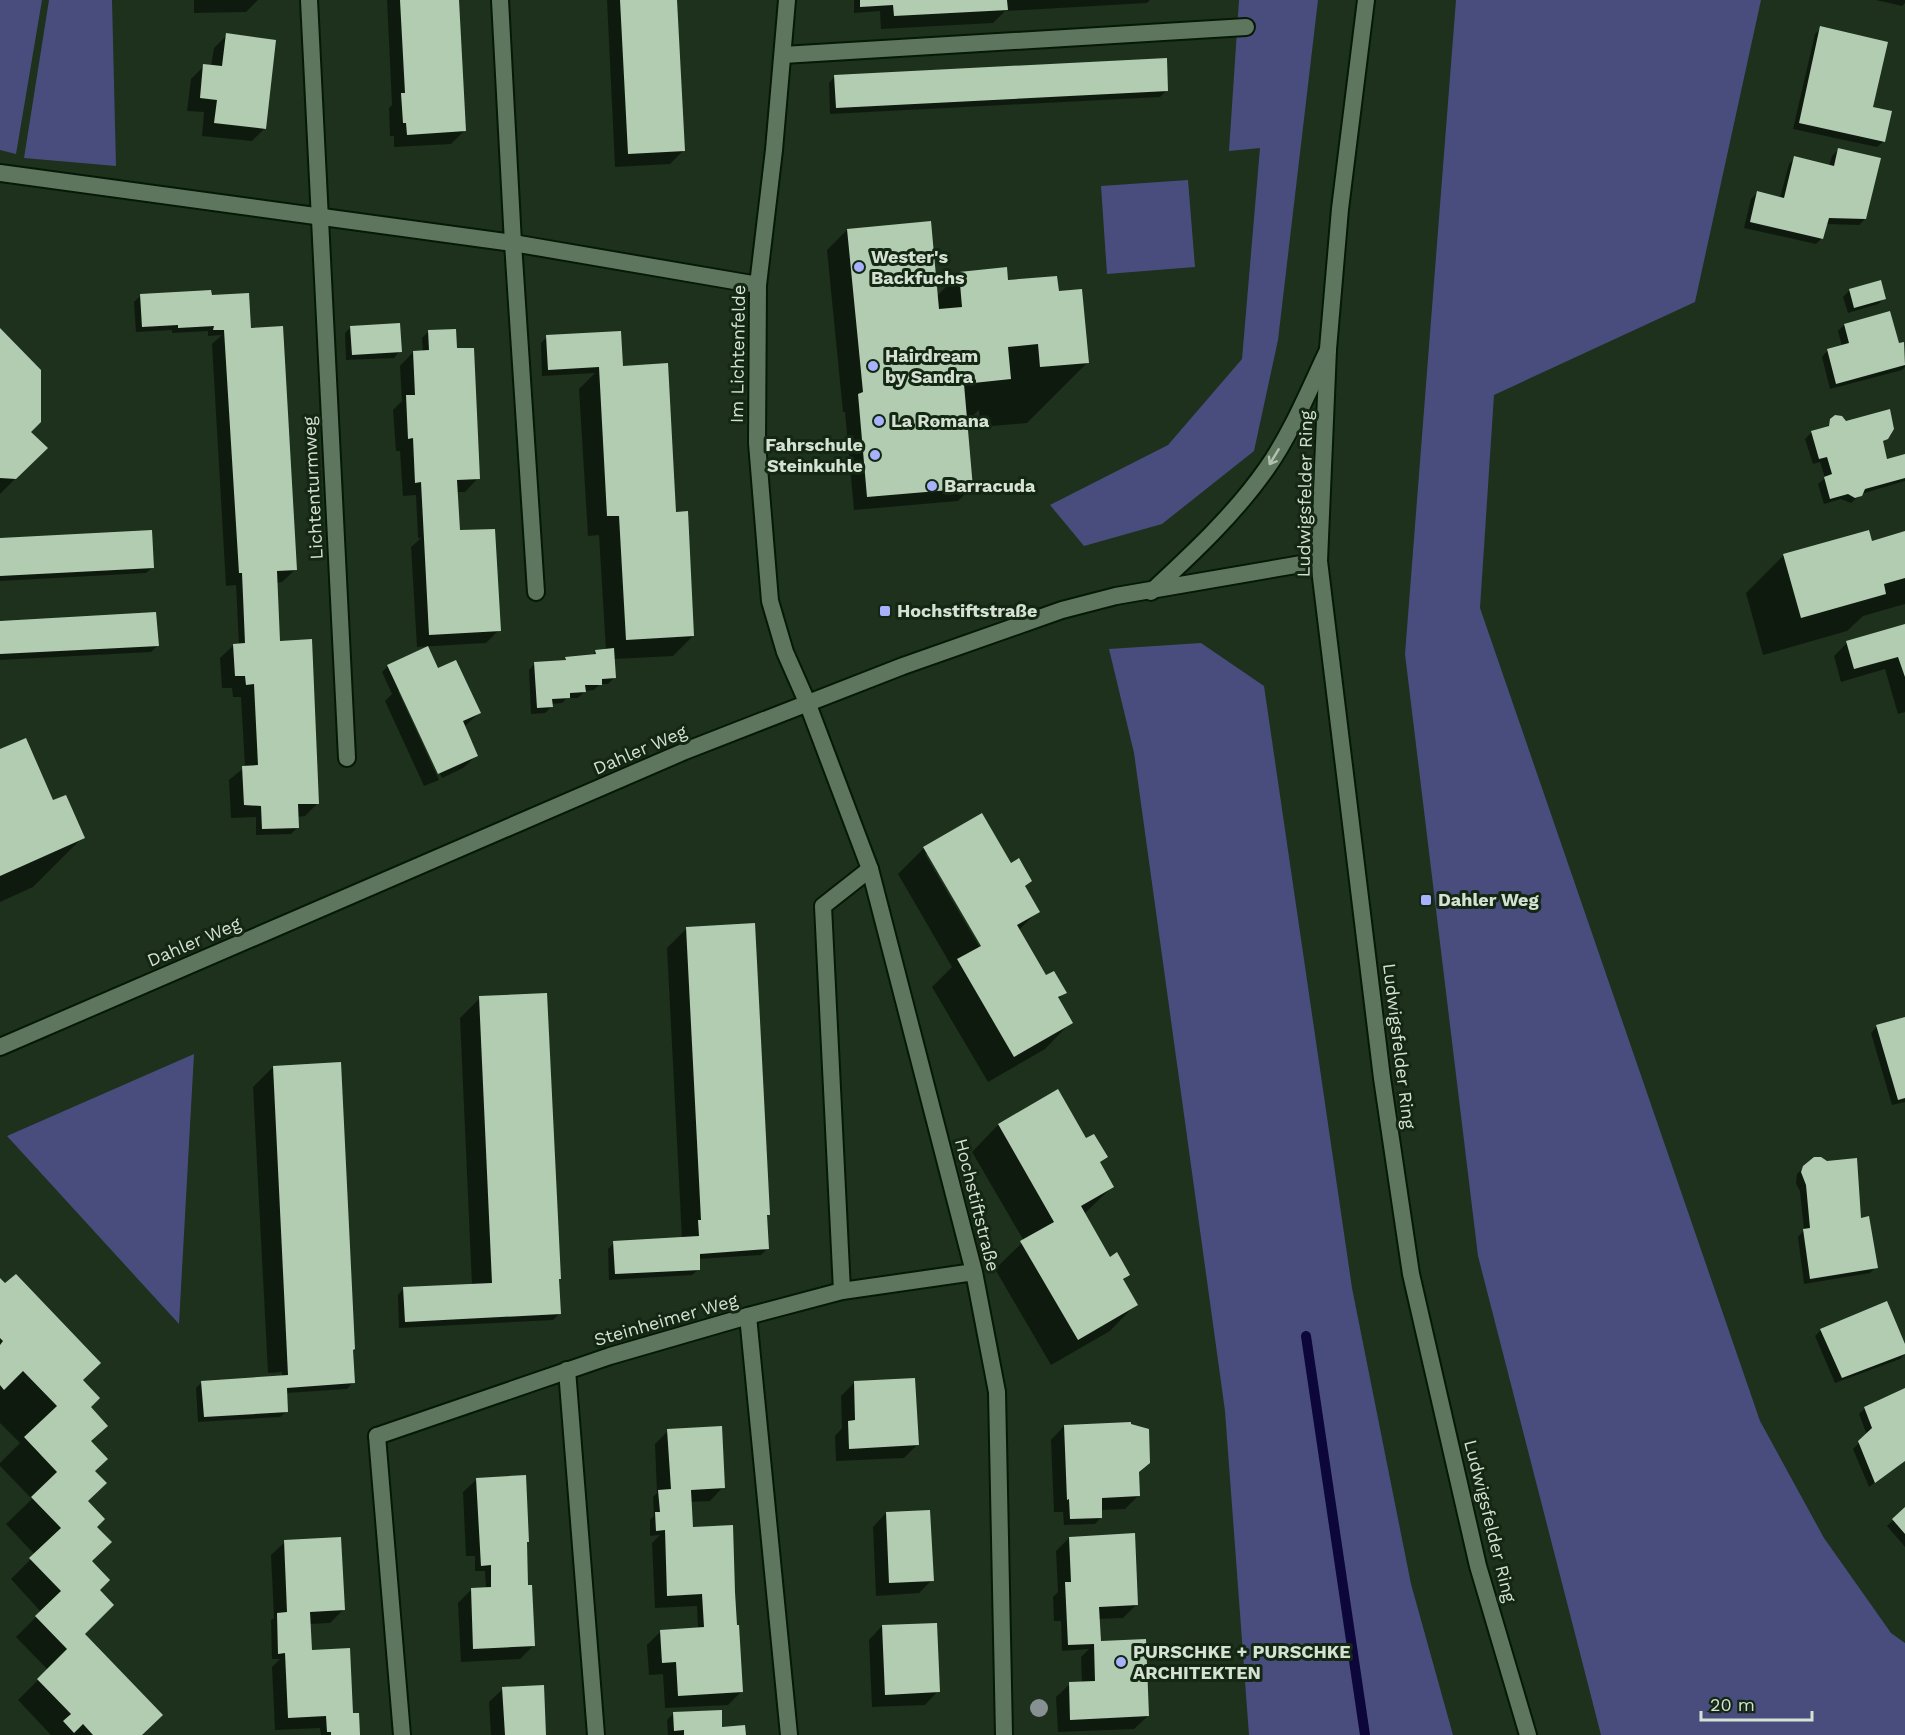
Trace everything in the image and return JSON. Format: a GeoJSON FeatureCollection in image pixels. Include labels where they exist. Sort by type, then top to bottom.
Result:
{"type":"FeatureCollection","features":[{"type":"Feature","properties":{"kind":"street","name":"Lichtenturmweg"},"geometry":{"type":"LineString","coordinates":[[309,0],[347,759]]}},
{"type":"Feature","properties":{"kind":"street"},"geometry":{"type":"LineString","coordinates":[[500,0],[536,592]]}},
{"type":"Feature","properties":{"kind":"street","name":"Im Lichtenfelde"},"geometry":{"type":"LineString","coordinates":[[787,0],[774,150],[758,285],[757,443],[770,601],[785,651],[807,702]]}},
{"type":"Feature","properties":{"kind":"street","name":"Ludwigsfelder Ring"},"geometry":{"type":"LineString","coordinates":[[1366,0],[1340,208],[1328,349],[1319,561],[1382,1078],[1411,1274],[1478,1566],[1528,1735]]}},
{"type":"Feature","properties":{"kind":"street"},"geometry":{"type":"LineString","coordinates":[[783,55],[1246,27]]}},
{"type":"Feature","properties":{"kind":"street"},"geometry":{"type":"LineString","coordinates":[[0,172],[513,243],[758,285]]}},
{"type":"Feature","properties":{"kind":"street","name":"Ludwigsfelder Ring"},"geometry":{"type":"LineString","coordinates":[[1151,592],[1195,552],[1267,468],[1293,424],[1328,349]]}},
{"type":"Feature","properties":{"kind":"street","name":"Dahler Weg"},"geometry":{"type":"LineString","coordinates":[[0,1047],[686,751],[807,702],[955,647],[1062,610],[1116,596],[1151,592],[1319,561]]}},
{"type":"Feature","properties":{"kind":"street","name":"Hochstiftstraße"},"geometry":{"type":"LineString","coordinates":[[807,702],[870,869],[974,1272],[996,1392],[1004,1735]]}},
{"type":"Feature","properties":{"kind":"street"},"geometry":{"type":"LineString","coordinates":[[842,1291],[823,906],[870,869]]}},
{"type":"Feature","properties":{"kind":"street","name":"Steinheimer Weg"},"geometry":{"type":"LineString","coordinates":[[402,1735],[377,1436],[567,1370],[748,1316],[842,1291],[974,1272]]}},
{"type":"Feature","properties":{"kind":"street"},"geometry":{"type":"LineString","coordinates":[[748,1316],[789,1735]]}},
{"type":"Feature","properties":{"kind":"street"},"geometry":{"type":"LineString","coordinates":[[567,1370],[596,1735]]}},
{"type":"Feature","properties":{"kind":"shaded area"},"geometry":{"type":"Polygon","coordinates":[[[0,0],[42,0],[16,154],[0,150],[0,0]]]}},
{"type":"Feature","properties":{"kind":"shaded area"},"geometry":{"type":"Polygon","coordinates":[[[49,0],[112,0],[116,166],[24,158],[49,0]]]}},
{"type":"Feature","properties":{"kind":"shaded area"},"geometry":{"type":"Polygon","coordinates":[[[1239,0],[1318,0],[1278,340],[1254,451],[1162,524],[1084,546],[1050,505],[1168,445],[1242,359],[1260,148],[1229,151],[1239,0]]]}},
{"type":"Feature","properties":{"kind":"shaded area"},"geometry":{"type":"Polygon","coordinates":[[[1456,0],[1761,0],[1695,302],[1494,395],[1480,608],[1760,1421],[1824,1538],[1891,1633],[1905,1643],[1905,1735],[1601,1735],[1478,1256],[1405,654],[1456,0]]]}},
{"type":"Feature","properties":{"kind":"shaded area"},"geometry":{"type":"Polygon","coordinates":[[[1188,180],[1195,267],[1107,274],[1101,186],[1188,180]]]}},
{"type":"Feature","properties":{"kind":"shaded area"},"geometry":{"type":"Polygon","coordinates":[[[1201,643],[1264,686],[1352,1288],[1411,1584],[1453,1735],[1249,1735],[1225,1411],[1134,753],[1109,649],[1201,643]]]}},
{"type":"Feature","properties":{"kind":"shaded area"},"geometry":{"type":"Polygon","coordinates":[[[194,1054],[179,1324],[7,1136],[194,1054]]]}},
{"type":"Feature","properties":{"kind":"building"},"geometry":{"type":"Polygon","coordinates":[[[400,0],[459,0],[466,131],[407,135],[406,123],[403,123],[401,93],[405,93],[400,0]]]}},
{"type":"Feature","properties":{"kind":"building"},"geometry":{"type":"Polygon","coordinates":[[[620,0],[677,0],[685,151],[628,154],[620,0]]]}},
{"type":"Feature","properties":{"kind":"building"},"geometry":{"type":"Polygon","coordinates":[[[860,0],[1007,0],[1008,10],[894,16],[893,5],[860,7],[860,0]]]}},
{"type":"Feature","properties":{"kind":"building"},"geometry":{"type":"Polygon","coordinates":[[[1820,26],[1888,42],[1873,107],[1892,111],[1885,142],[1799,123],[1820,26]]]}},
{"type":"Feature","properties":{"kind":"building"},"geometry":{"type":"Polygon","coordinates":[[[226,33],[276,40],[266,129],[214,123],[217,100],[200,98],[203,64],[222,66],[226,33]]]}},
{"type":"Feature","properties":{"kind":"building"},"geometry":{"type":"Polygon","coordinates":[[[1167,58],[1168,91],[836,108],[834,75],[1167,58]]]}},
{"type":"Feature","properties":{"kind":"building"},"geometry":{"type":"Polygon","coordinates":[[[1838,148],[1881,158],[1866,219],[1829,218],[1823,239],[1750,222],[1757,191],[1784,198],[1794,156],[1834,166],[1838,148]]]}},
{"type":"Feature","properties":{"kind":"building"},"geometry":{"type":"Polygon","coordinates":[[[931,221],[939,309],[962,307],[959,272],[1007,267],[1008,280],[1057,276],[1059,291],[1082,289],[1089,363],[1040,367],[1038,344],[1008,347],[1011,379],[964,384],[973,488],[867,497],[858,394],[863,392],[847,229],[931,221]]]}},
{"type":"Feature","properties":{"kind":"building"},"geometry":{"type":"Polygon","coordinates":[[[1881,280],[1886,299],[1854,308],[1849,289],[1881,280]]]}},
{"type":"Feature","properties":{"kind":"building"},"geometry":{"type":"Polygon","coordinates":[[[211,290],[212,295],[249,293],[251,328],[283,326],[297,570],[277,571],[280,641],[312,639],[319,804],[298,804],[299,828],[262,829],[261,806],[244,805],[242,766],[258,765],[254,684],[246,685],[245,676],[235,676],[233,644],[245,643],[224,330],[213,330],[214,326],[142,327],[140,294],[211,290]]]}},
{"type":"Feature","properties":{"kind":"building"},"geometry":{"type":"Polygon","coordinates":[[[1890,311],[1899,343],[1904,342],[1905,365],[1836,384],[1827,349],[1849,343],[1844,324],[1890,311]]]}},
{"type":"Feature","properties":{"kind":"building"},"geometry":{"type":"Polygon","coordinates":[[[400,323],[402,352],[352,355],[350,326],[400,323]]]}},
{"type":"Feature","properties":{"kind":"building"},"geometry":{"type":"Polygon","coordinates":[[[0,328],[41,370],[41,422],[31,432],[48,448],[16,479],[0,478],[0,328]]]}},
{"type":"Feature","properties":{"kind":"building"},"geometry":{"type":"Polygon","coordinates":[[[456,329],[457,348],[474,348],[480,479],[457,480],[460,530],[495,529],[501,631],[429,635],[421,482],[415,483],[413,438],[408,439],[406,395],[415,395],[413,351],[429,350],[428,330],[456,329]]]}},
{"type":"Feature","properties":{"kind":"building"},"geometry":{"type":"Polygon","coordinates":[[[621,331],[623,366],[668,363],[676,512],[688,511],[694,636],[626,640],[619,516],[607,516],[599,367],[548,370],[546,335],[621,331]]]}},
{"type":"Feature","properties":{"kind":"building"},"geometry":{"type":"Polygon","coordinates":[[[1890,409],[1894,429],[1888,439],[1883,441],[1887,459],[1905,454],[1905,478],[1865,489],[1862,496],[1855,498],[1848,494],[1830,499],[1824,477],[1832,474],[1827,457],[1819,459],[1811,431],[1829,426],[1830,419],[1835,415],[1842,416],[1846,421],[1890,409]]]}},
{"type":"Feature","properties":{"kind":"building"},"geometry":{"type":"Polygon","coordinates":[[[152,530],[154,568],[0,576],[0,538],[152,530]]]}},
{"type":"Feature","properties":{"kind":"building"},"geometry":{"type":"Polygon","coordinates":[[[1869,530],[1872,541],[1905,531],[1905,578],[1884,584],[1886,594],[1801,618],[1783,554],[1869,530]]]}},
{"type":"Feature","properties":{"kind":"building"},"geometry":{"type":"Polygon","coordinates":[[[156,612],[159,646],[0,654],[0,621],[156,612]]]}},
{"type":"Feature","properties":{"kind":"building"},"geometry":{"type":"Polygon","coordinates":[[[1905,624],[1905,677],[1898,657],[1854,669],[1846,641],[1905,624]]]}},
{"type":"Feature","properties":{"kind":"building"},"geometry":{"type":"Polygon","coordinates":[[[428,646],[438,668],[456,660],[481,713],[463,721],[478,756],[438,774],[387,665],[428,646]]]}},
{"type":"Feature","properties":{"kind":"building"},"geometry":{"type":"Polygon","coordinates":[[[614,648],[616,678],[602,679],[602,685],[585,685],[586,692],[570,693],[570,698],[552,699],[553,707],[537,708],[534,662],[566,660],[565,657],[596,654],[595,650],[614,648]]]}},
{"type":"Feature","properties":{"kind":"building"},"geometry":{"type":"Polygon","coordinates":[[[26,738],[53,800],[66,795],[85,838],[0,876],[0,749],[26,738]]]}},
{"type":"Feature","properties":{"kind":"building"},"geometry":{"type":"Polygon","coordinates":[[[982,813],[1011,863],[1019,858],[1032,881],[1025,886],[1040,912],[1017,925],[1046,975],[1054,971],[1067,993],[1058,997],[1073,1023],[1014,1057],[957,959],[981,946],[923,847],[982,813]]]}},
{"type":"Feature","properties":{"kind":"building"},"geometry":{"type":"Polygon","coordinates":[[[755,923],[770,1215],[767,1215],[769,1249],[700,1254],[700,1270],[615,1274],[613,1241],[699,1236],[698,1220],[701,1220],[686,927],[755,923]]]}},
{"type":"Feature","properties":{"kind":"building"},"geometry":{"type":"Polygon","coordinates":[[[547,993],[561,1314],[405,1322],[403,1287],[492,1283],[479,996],[547,993]]]}},
{"type":"Feature","properties":{"kind":"building"},"geometry":{"type":"Polygon","coordinates":[[[1905,1017],[1905,1098],[1898,1100],[1876,1025],[1905,1017]]]}},
{"type":"Feature","properties":{"kind":"building"},"geometry":{"type":"Polygon","coordinates":[[[341,1062],[355,1383],[287,1388],[288,1412],[204,1417],[201,1381],[288,1375],[273,1066],[341,1062]]]}},
{"type":"Feature","properties":{"kind":"building"},"geometry":{"type":"Polygon","coordinates":[[[1058,1089],[1086,1138],[1094,1134],[1108,1157],[1100,1162],[1114,1187],[1081,1206],[1110,1257],[1117,1252],[1130,1275],[1123,1279],[1138,1305],[1078,1340],[1020,1241],[1054,1222],[998,1124],[1058,1089]]]}},
{"type":"Feature","properties":{"kind":"building"},"geometry":{"type":"Polygon","coordinates":[[[1814,1157],[1821,1157],[1827,1161],[1857,1158],[1861,1218],[1869,1216],[1878,1268],[1810,1279],[1803,1229],[1810,1228],[1806,1185],[1801,1172],[1803,1166],[1814,1157]]]}},
{"type":"Feature","properties":{"kind":"building"},"geometry":{"type":"Polygon","coordinates":[[[16,1274],[101,1363],[83,1380],[100,1398],[91,1407],[108,1426],[91,1441],[108,1459],[95,1471],[107,1483],[88,1501],[105,1519],[97,1527],[112,1542],[92,1561],[110,1580],[100,1590],[114,1605],[85,1634],[163,1715],[142,1735],[93,1735],[83,1724],[74,1733],[63,1721],[71,1714],[37,1679],[67,1649],[35,1616],[61,1591],[29,1558],[61,1528],[31,1497],[57,1472],[24,1437],[57,1406],[23,1371],[4,1390],[0,1385],[0,1345],[3,1341],[0,1338],[0,1278],[5,1283],[16,1274]]]}},
{"type":"Feature","properties":{"kind":"building"},"geometry":{"type":"Polygon","coordinates":[[[1887,1301],[1905,1344],[1905,1354],[1842,1378],[1820,1329],[1887,1301]]]}},
{"type":"Feature","properties":{"kind":"building"},"geometry":{"type":"Polygon","coordinates":[[[915,1378],[919,1445],[849,1449],[848,1421],[855,1420],[854,1381],[915,1378]]]}},
{"type":"Feature","properties":{"kind":"building"},"geometry":{"type":"Polygon","coordinates":[[[1905,1388],[1905,1461],[1875,1483],[1858,1441],[1872,1428],[1864,1407],[1905,1388]]]}},
{"type":"Feature","properties":{"kind":"building"},"geometry":{"type":"Polygon","coordinates":[[[1131,1422],[1131,1424],[1149,1429],[1150,1463],[1139,1472],[1140,1496],[1102,1498],[1102,1518],[1070,1519],[1064,1425],[1131,1422]]]}},
{"type":"Feature","properties":{"kind":"building"},"geometry":{"type":"Polygon","coordinates":[[[722,1426],[725,1488],[691,1490],[693,1527],[733,1525],[735,1592],[743,1692],[678,1696],[676,1662],[662,1663],[660,1630],[704,1627],[702,1594],[667,1596],[665,1530],[656,1531],[655,1512],[660,1512],[658,1490],[671,1489],[667,1429],[722,1426]]]}},
{"type":"Feature","properties":{"kind":"building"},"geometry":{"type":"Polygon","coordinates":[[[526,1475],[528,1585],[532,1585],[535,1646],[473,1649],[471,1588],[491,1587],[491,1565],[481,1566],[476,1478],[526,1475]]]}},
{"type":"Feature","properties":{"kind":"building"},"geometry":{"type":"Polygon","coordinates":[[[1905,1507],[1905,1534],[1892,1519],[1905,1507]]]}},
{"type":"Feature","properties":{"kind":"building"},"geometry":{"type":"Polygon","coordinates":[[[930,1510],[934,1581],[889,1583],[886,1512],[930,1510]]]}},
{"type":"Feature","properties":{"kind":"building"},"geometry":{"type":"Polygon","coordinates":[[[1135,1533],[1138,1605],[1099,1607],[1101,1641],[1146,1639],[1149,1716],[1070,1720],[1069,1682],[1095,1681],[1094,1644],[1068,1645],[1065,1582],[1071,1582],[1069,1537],[1135,1533]]]}},
{"type":"Feature","properties":{"kind":"building"},"geometry":{"type":"Polygon","coordinates":[[[341,1537],[345,1610],[310,1612],[312,1650],[350,1648],[353,1713],[359,1713],[360,1735],[331,1735],[331,1732],[327,1732],[326,1716],[288,1718],[285,1653],[278,1654],[277,1613],[287,1612],[284,1540],[341,1537]]]}},
{"type":"Feature","properties":{"kind":"building"},"geometry":{"type":"Polygon","coordinates":[[[937,1623],[940,1692],[885,1695],[882,1625],[937,1623]]]}},
{"type":"Feature","properties":{"kind":"building"},"geometry":{"type":"Polygon","coordinates":[[[544,1685],[546,1735],[505,1735],[502,1687],[544,1685]]]}},
{"type":"Feature","properties":{"kind":"building"},"geometry":{"type":"Polygon","coordinates":[[[722,1710],[722,1727],[745,1725],[746,1735],[684,1735],[684,1730],[674,1731],[673,1712],[722,1710]]]}},
{"type":"Feature","properties":{"kind":"waterway"},"geometry":{"type":"LineString","coordinates":[[1306,1336],[1365,1735]]}},
{"type":"Feature","properties":{"kind":"place","name":"Wester's Backfuchs"},"geometry":{"type":"Point","coordinates":[859,267]}},
{"type":"Feature","properties":{"kind":"place","name":"Hairdream by Sandra"},"geometry":{"type":"Point","coordinates":[873,366]}},
{"type":"Feature","properties":{"kind":"place","name":"La Romana"},"geometry":{"type":"Point","coordinates":[879,421]}},
{"type":"Feature","properties":{"kind":"place","name":"Fahrschule Steinkuhle"},"geometry":{"type":"Point","coordinates":[875,455]}},
{"type":"Feature","properties":{"kind":"place","name":"Barracuda"},"geometry":{"type":"Point","coordinates":[932,486]}},
{"type":"Feature","properties":{"kind":"place","name":"Hochstiftstraße"},"geometry":{"type":"Point","coordinates":[885,611]}},
{"type":"Feature","properties":{"kind":"place","name":"Dahler Weg"},"geometry":{"type":"Point","coordinates":[1426,900]}},
{"type":"Feature","properties":{"kind":"place","name":"PURSCHKE + PURSCHKE ARCHITEKTEN"},"geometry":{"type":"Point","coordinates":[1121,1662]}}]}
